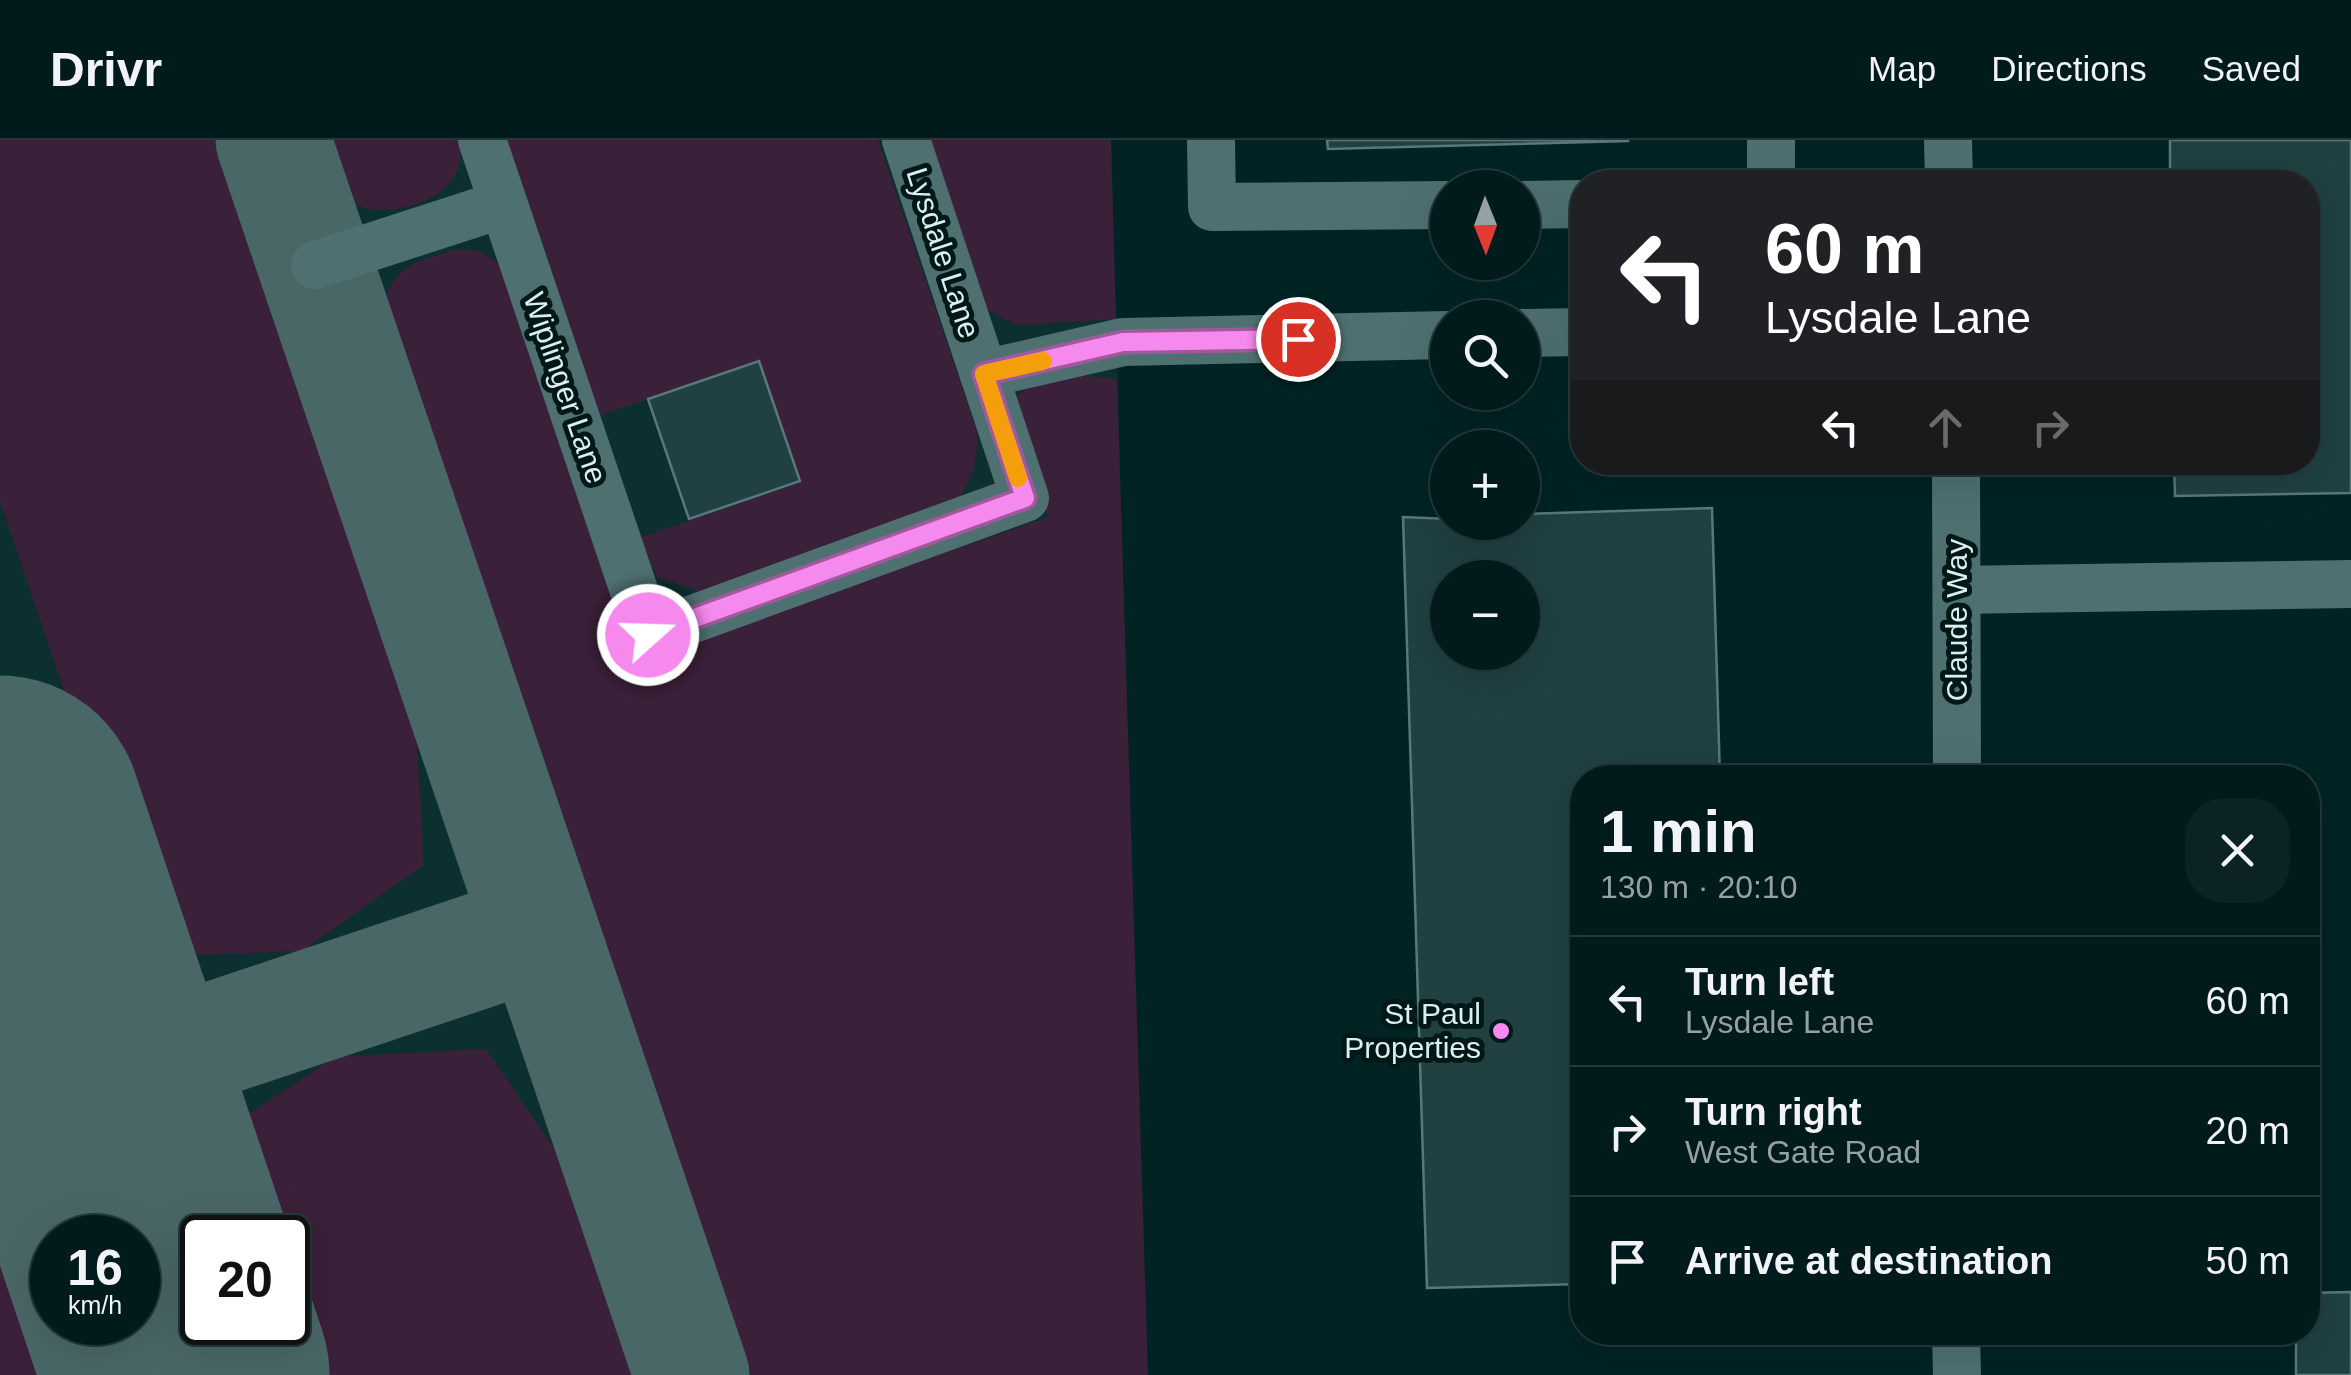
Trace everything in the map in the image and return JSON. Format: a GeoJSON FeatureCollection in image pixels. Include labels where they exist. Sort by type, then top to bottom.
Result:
{"type":"FeatureCollection","features":[{"type":"Feature","properties":{"kind":"street","name":"Wiplinger Lane"},"geometry":{"type":"LineString","coordinates":[[482,140],[648,635]]}},
{"type":"Feature","properties":{"kind":"street","name":"Lysdale Lane"},"geometry":{"type":"LineString","coordinates":[[648,635],[1025,498],[906,140]]}},
{"type":"Feature","properties":{"kind":"street"},"geometry":{"type":"LineString","coordinates":[[1211,140],[1212,207],[1430,205]]}},
{"type":"Feature","properties":{"kind":"street"},"geometry":{"type":"LineString","coordinates":[[1771,140],[1771,170]]}},
{"type":"Feature","properties":{"kind":"street"},"geometry":{"type":"LineString","coordinates":[[1948,140],[1949,170]]}},
{"type":"Feature","properties":{"kind":"street"},"geometry":{"type":"LineString","coordinates":[[315,265],[503,204]]}},
{"type":"Feature","properties":{"kind":"street"},"geometry":{"type":"LineString","coordinates":[[1540,204],[1570,204]]}},
{"type":"Feature","properties":{"kind":"street"},"geometry":{"type":"LineString","coordinates":[[1540,333],[1570,332]]}},
{"type":"Feature","properties":{"kind":"street"},"geometry":{"type":"LineString","coordinates":[[984,374],[1123,342],[1430,335]]}},
{"type":"Feature","properties":{"kind":"street","name":"Claude Way"},"geometry":{"type":"LineString","coordinates":[[1956,475],[1957,765]]}},
{"type":"Feature","properties":{"kind":"street"},"geometry":{"type":"LineString","coordinates":[[1957,590],[2351,584]]}},
{"type":"Feature","properties":{"kind":"street"},"geometry":{"type":"LineString","coordinates":[[1956,1345],[1957,1375]]}},
{"type":"Feature","properties":{"kind":"shaded area"},"geometry":{"type":"Polygon","coordinates":[[[0,140],[1111,140],[1145,1375],[0,1375],[0,140]]]}},
{"type":"Feature","properties":{"kind":"shaded area"},"geometry":{"type":"Polygon","coordinates":[[[0,140],[236,140],[412,663],[424,865],[302,951],[154,957],[0,501],[0,140]]]}},
{"type":"Feature","properties":{"kind":"shaded area"},"geometry":{"type":"Polygon","coordinates":[[[324,140],[458,140],[460,161],[452,179],[437,194],[418,204],[374,209],[355,204],[341,192],[324,140]]]}},
{"type":"Feature","properties":{"kind":"shaded area"},"geometry":{"type":"Polygon","coordinates":[[[505,140],[878,140],[977,431],[972,473],[950,510],[704,593],[657,577],[639,538],[801,482],[760,361],[598,416],[505,140]]]}},
{"type":"Feature","properties":{"kind":"shaded area"},"geometry":{"type":"Polygon","coordinates":[[[926,140],[1111,140],[1116,319],[1017,325],[982,307],[926,140]]]}},
{"type":"Feature","properties":{"kind":"shaded area"},"geometry":{"type":"Polygon","coordinates":[[[456,249],[480,251],[503,266],[638,659],[1048,517],[1013,403],[1034,383],[1046,379],[1117,378],[1148,1375],[738,1375],[382,312],[399,274],[456,249]]]}},
{"type":"Feature","properties":{"kind":"shaded area"},"geometry":{"type":"Polygon","coordinates":[[[486,1049],[568,1169],[611,1255],[652,1375],[291,1375],[281,1345],[310,1345],[310,1215],[238,1215],[212,1138],[335,1057],[486,1049]]]}},
{"type":"Feature","properties":{"kind":"shaded area"},"geometry":{"type":"Polygon","coordinates":[[[26,1216],[30,1228],[30,1345],[70,1345],[80,1375],[0,1375],[0,1218],[26,1216]]]}},
{"type":"Feature","properties":{"kind":"building"},"geometry":{"type":"Polygon","coordinates":[[[1327,140],[1628,140],[1628,141],[1328,149],[1327,140]]]}},
{"type":"Feature","properties":{"kind":"building"},"geometry":{"type":"Polygon","coordinates":[[[2170,140],[2351,140],[2351,493],[2175,496],[2174,475],[2320,475],[2320,170],[2170,170],[2170,140]]]}},
{"type":"Feature","properties":{"kind":"building"},"geometry":{"type":"Polygon","coordinates":[[[759,361],[800,481],[689,519],[648,399],[759,361]]]}},
{"type":"Feature","properties":{"kind":"building","name":"St Paul Properties"},"geometry":{"type":"Polygon","coordinates":[[[1712,508],[1720,765],[1570,765],[1570,1284],[1427,1288],[1403,517],[1430,518],[1430,540],[1540,540],[1540,513],[1712,508]]]}},
{"type":"Feature","properties":{"kind":"building"},"geometry":{"type":"Polygon","coordinates":[[[2351,1292],[2351,1375],[2296,1375],[2296,1345],[2320,1345],[2320,1293],[2351,1292]]]}},
{"type":"Feature","properties":{"kind":"taxiway"},"geometry":{"type":"LineString","coordinates":[[273,140],[692,1375]]}},
{"type":"Feature","properties":{"kind":"taxiway"},"geometry":{"type":"LineString","coordinates":[[0,1111],[541,930]]}},
{"type":"Feature","properties":{"kind":"runway"},"geometry":{"type":"LineString","coordinates":[[0,818],[187,1375]]}},
{"type":"Feature","properties":{"kind":"slow traffic"},"geometry":{"type":"LineString","coordinates":[[1018,478],[984,374],[1043,361]]}},
{"type":"Feature","properties":{"kind":"place","name":"St Paul Properties"},"geometry":{"type":"Point","coordinates":[1501,1031]}},
{"type":"Feature","properties":{"kind":"route"},"geometry":{"type":"LineString","coordinates":[[648,635],[1025,498],[984,374],[1123,342],[1298,339]]}}]}
